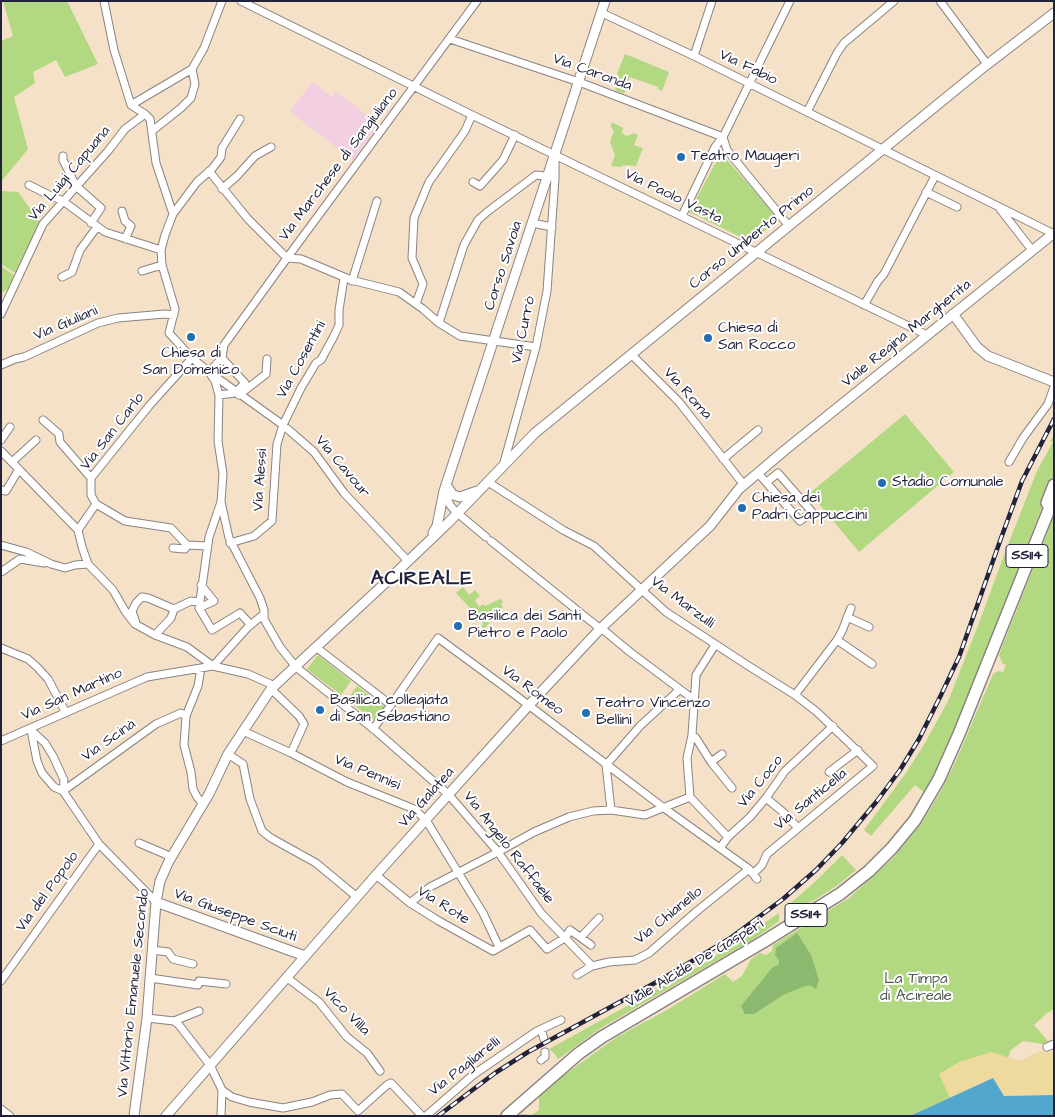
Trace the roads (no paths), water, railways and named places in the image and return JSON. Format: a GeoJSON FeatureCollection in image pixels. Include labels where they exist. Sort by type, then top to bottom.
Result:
{"type":"FeatureCollection","features":[{"type":"Feature","properties":{"kind":"main road","name":"Viale Alcide De Gasperi"},"geometry":{"type":"LineString","coordinates":[[507,1116],[578,1054],[602,1037],[708,976],[840,894],[881,860],[901,838],[939,779],[959,734],[1002,624],[1028,564],[1053,490]]}},
{"type":"Feature","properties":{"kind":"street"},"geometry":{"type":"LineString","coordinates":[[104,1],[114,50],[131,105],[145,114],[150,120],[156,163],[173,214]]}},
{"type":"Feature","properties":{"kind":"street"},"geometry":{"type":"LineString","coordinates":[[131,105],[192,69],[204,48],[222,1]]}},
{"type":"Feature","properties":{"kind":"street","name":"Via Paolo Vasta"},"geometry":{"type":"LineString","coordinates":[[241,1],[927,336]]}},
{"type":"Feature","properties":{"kind":"street","name":"Via Marchese di Sangiuliano"},"geometry":{"type":"LineString","coordinates":[[222,358],[224,346],[477,1]]}},
{"type":"Feature","properties":{"kind":"street","name":"Corso Savoia"},"geometry":{"type":"LineString","coordinates":[[429,540],[437,526],[445,488],[532,223],[552,177],[555,155],[605,1]]}},
{"type":"Feature","properties":{"kind":"street"},"geometry":{"type":"LineString","coordinates":[[694,56],[712,1]]}},
{"type":"Feature","properties":{"kind":"street"},"geometry":{"type":"LineString","coordinates":[[682,216],[790,1]]}},
{"type":"Feature","properties":{"kind":"street"},"geometry":{"type":"LineString","coordinates":[[806,112],[844,43],[894,1]]}},
{"type":"Feature","properties":{"kind":"street"},"geometry":{"type":"LineString","coordinates":[[940,1],[987,64]]}},
{"type":"Feature","properties":{"kind":"street","name":"Via Fabio"},"geometry":{"type":"LineString","coordinates":[[602,13],[694,56],[1053,233]]}},
{"type":"Feature","properties":{"kind":"street","name":"Corso Umberto Primo"},"geometry":{"type":"LineString","coordinates":[[366,603],[535,433],[987,64],[1054,13]]}},
{"type":"Feature","properties":{"kind":"street","name":"Via Caronda"},"geometry":{"type":"LineString","coordinates":[[450,39],[579,82],[723,137]]}},
{"type":"Feature","properties":{"kind":"street"},"geometry":{"type":"LineString","coordinates":[[152,131],[191,98],[195,84],[192,69]]}},
{"type":"Feature","properties":{"kind":"street","name":"Via Luigi Capuana"},"geometry":{"type":"LineString","coordinates":[[1,314],[42,224],[108,151],[125,129],[145,114]]}},
{"type":"Feature","properties":{"kind":"street"},"geometry":{"type":"LineString","coordinates":[[416,304],[423,284],[412,258],[414,218],[428,182],[465,131],[472,115]]}},
{"type":"Feature","properties":{"kind":"street"},"geometry":{"type":"LineString","coordinates":[[174,315],[175,309],[162,265],[161,250],[173,214],[197,182],[221,157],[222,148],[240,119]]}},
{"type":"Feature","properties":{"kind":"street"},"geometry":{"type":"LineString","coordinates":[[473,182],[480,186],[503,160],[515,135]]}},
{"type":"Feature","properties":{"kind":"street"},"geometry":{"type":"LineString","coordinates":[[723,137],[727,150],[789,226]]}},
{"type":"Feature","properties":{"kind":"street"},"geometry":{"type":"LineString","coordinates":[[222,189],[251,160],[271,147]]}},
{"type":"Feature","properties":{"kind":"street"},"geometry":{"type":"LineString","coordinates":[[62,277],[72,272],[80,250],[101,208],[76,186],[63,160],[63,156]]}},
{"type":"Feature","properties":{"kind":"street"},"geometry":{"type":"LineString","coordinates":[[209,171],[248,219],[287,258],[301,259],[352,281],[400,292],[460,336],[536,346]]}},
{"type":"Feature","properties":{"kind":"street"},"geometry":{"type":"LineString","coordinates":[[439,322],[464,245],[472,229],[487,212],[536,175],[552,177]]}},
{"type":"Feature","properties":{"kind":"street"},"geometry":{"type":"LineString","coordinates":[[864,305],[884,274],[935,176]]}},
{"type":"Feature","properties":{"kind":"street","name":"Via Currò"},"geometry":{"type":"LineString","coordinates":[[503,466],[536,346],[547,291],[552,226],[552,177]]}},
{"type":"Feature","properties":{"kind":"street"},"geometry":{"type":"LineString","coordinates":[[29,185],[63,201],[94,225],[114,236],[161,250]]}},
{"type":"Feature","properties":{"kind":"street"},"geometry":{"type":"LineString","coordinates":[[926,192],[957,207]]}},
{"type":"Feature","properties":{"kind":"street"},"geometry":{"type":"LineString","coordinates":[[352,281],[377,201]]}},
{"type":"Feature","properties":{"kind":"street"},"geometry":{"type":"LineString","coordinates":[[998,206],[1032,250]]}},
{"type":"Feature","properties":{"kind":"street"},"geometry":{"type":"LineString","coordinates":[[122,211],[125,221],[131,226],[125,239]]}},
{"type":"Feature","properties":{"kind":"street"},"geometry":{"type":"LineString","coordinates":[[532,223],[552,226]]}},
{"type":"Feature","properties":{"kind":"street","name":"Viale Regina Margherita"},"geometry":{"type":"LineString","coordinates":[[744,485],[1053,233]]}},
{"type":"Feature","properties":{"kind":"street"},"geometry":{"type":"LineString","coordinates":[[142,271],[162,265]]}},
{"type":"Feature","properties":{"kind":"street","name":"Via Cosentini"},"geometry":{"type":"LineString","coordinates":[[283,425],[301,388],[316,363],[321,360],[339,325],[339,310],[344,278]]}},
{"type":"Feature","properties":{"kind":"street"},"geometry":{"type":"LineString","coordinates":[[953,314],[977,346],[988,356],[1054,382]]}},
{"type":"Feature","properties":{"kind":"street","name":"Via Cavour"},"geometry":{"type":"LineString","coordinates":[[174,315],[169,332],[192,358],[237,394],[248,399],[283,425],[314,452],[344,493],[408,561]]}},
{"type":"Feature","properties":{"kind":"street","name":"Via Giuliani"},"geometry":{"type":"LineString","coordinates":[[1,365],[118,318],[174,315]]}},
{"type":"Feature","properties":{"kind":"street","name":"Via Roma"},"geometry":{"type":"LineString","coordinates":[[632,354],[679,402],[744,485]]}},
{"type":"Feature","properties":{"kind":"street","name":"Via San Carlo"},"geometry":{"type":"LineString","coordinates":[[96,504],[91,495],[91,478],[192,358]]}},
{"type":"Feature","properties":{"kind":"street"},"geometry":{"type":"LineString","coordinates":[[237,394],[245,383],[222,358],[208,372],[215,381],[219,395],[218,441],[223,474],[221,502],[207,546],[199,605],[212,630],[240,613],[249,626]]}},
{"type":"Feature","properties":{"kind":"street"},"geometry":{"type":"LineString","coordinates":[[219,395],[237,394],[266,374],[267,359]]}},
{"type":"Feature","properties":{"kind":"street"},"geometry":{"type":"LineString","coordinates":[[1009,462],[1023,438],[1048,404],[1054,387]]}},
{"type":"Feature","properties":{"kind":"street"},"geometry":{"type":"LineString","coordinates":[[43,420],[59,434],[60,442],[91,478]]}},
{"type":"Feature","properties":{"kind":"street","name":"Via Alessi"},"geometry":{"type":"LineString","coordinates":[[230,540],[254,536],[272,521],[277,444],[283,425]]}},
{"type":"Feature","properties":{"kind":"street"},"geometry":{"type":"LineString","coordinates":[[1,440],[10,427]]}},
{"type":"Feature","properties":{"kind":"street"},"geometry":{"type":"LineString","coordinates":[[721,456],[758,430]]}},
{"type":"Feature","properties":{"kind":"street"},"geometry":{"type":"LineString","coordinates":[[12,462],[36,440]]}},
{"type":"Feature","properties":{"kind":"street"},"geometry":{"type":"LineString","coordinates":[[1,451],[78,530],[88,564],[113,590],[125,611],[138,626],[183,646],[216,665],[262,679],[299,716],[304,724],[291,753]]}},
{"type":"Feature","properties":{"kind":"street"},"geometry":{"type":"LineString","coordinates":[[1,490],[6,491],[19,469]]}},
{"type":"Feature","properties":{"kind":"street"},"geometry":{"type":"LineString","coordinates":[[758,472],[800,522],[812,512],[778,473],[767,482]]}},
{"type":"Feature","properties":{"kind":"street","name":"Via Marzulli"},"geometry":{"type":"LineString","coordinates":[[488,482],[563,530],[594,546],[666,612],[795,695],[833,726],[873,766]]}},
{"type":"Feature","properties":{"kind":"street","name":"Via Galatea"},"geometry":{"type":"LineString","coordinates":[[166,1116],[376,875],[529,705],[601,628],[710,526],[744,485]]}},
{"type":"Feature","properties":{"kind":"street"},"geometry":{"type":"LineString","coordinates":[[445,488],[460,497],[478,492]]}},
{"type":"Feature","properties":{"kind":"street"},"geometry":{"type":"LineString","coordinates":[[445,488],[450,504],[457,513],[598,628],[601,628],[693,699]]}},
{"type":"Feature","properties":{"kind":"street","name":"Via Angelo Raffaele"},"geometry":{"type":"LineString","coordinates":[[221,502],[230,540],[260,598],[264,617],[280,647],[296,667],[449,794],[498,852],[541,914],[566,937],[592,966]]}},
{"type":"Feature","properties":{"kind":"street"},"geometry":{"type":"LineString","coordinates":[[78,530],[96,504],[125,521],[171,528],[187,545],[207,546]]}},
{"type":"Feature","properties":{"kind":"street"},"geometry":{"type":"LineString","coordinates":[[1,545],[26,552],[51,564]]}},
{"type":"Feature","properties":{"kind":"street"},"geometry":{"type":"LineString","coordinates":[[172,548],[186,549],[187,545]]}},
{"type":"Feature","properties":{"kind":"street"},"geometry":{"type":"LineString","coordinates":[[1,572],[20,559],[65,568],[88,564]]}},
{"type":"Feature","properties":{"kind":"street"},"geometry":{"type":"LineString","coordinates":[[155,635],[171,618],[174,609],[191,601],[199,605],[214,601],[201,585]]}},
{"type":"Feature","properties":{"kind":"street"},"geometry":{"type":"LineString","coordinates":[[138,626],[132,611],[142,597],[174,609]]}},
{"type":"Feature","properties":{"kind":"street","name":"Via Vittorio Emanuele Secondo"},"geometry":{"type":"LineString","coordinates":[[134,1116],[147,1018],[156,902],[160,881],[172,856],[203,804],[228,754],[272,689],[366,603]]}},
{"type":"Feature","properties":{"kind":"street"},"geometry":{"type":"LineString","coordinates":[[795,695],[842,631],[851,608]]}},
{"type":"Feature","properties":{"kind":"street"},"geometry":{"type":"LineString","coordinates":[[216,665],[249,626],[264,617]]}},
{"type":"Feature","properties":{"kind":"street"},"geometry":{"type":"LineString","coordinates":[[847,617],[869,627]]}},
{"type":"Feature","properties":{"kind":"street","name":"Via Romeo"},"geometry":{"type":"LineString","coordinates":[[392,704],[438,638],[606,765],[720,848],[751,874]]}},
{"type":"Feature","properties":{"kind":"street"},"geometry":{"type":"LineString","coordinates":[[836,640],[872,664]]}},
{"type":"Feature","properties":{"kind":"street"},"geometry":{"type":"LineString","coordinates":[[715,645],[696,675],[692,735],[687,758],[690,798],[730,836]]}},
{"type":"Feature","properties":{"kind":"street"},"geometry":{"type":"LineString","coordinates":[[319,646],[392,704],[374,730]]}},
{"type":"Feature","properties":{"kind":"street"},"geometry":{"type":"LineString","coordinates":[[1,648],[28,659],[37,667],[48,679],[66,713]]}},
{"type":"Feature","properties":{"kind":"street","name":"Via San Martino"},"geometry":{"type":"LineString","coordinates":[[1,742],[147,677],[216,665]]}},
{"type":"Feature","properties":{"kind":"street"},"geometry":{"type":"LineString","coordinates":[[201,668],[198,686],[186,716],[184,745],[193,789],[203,804]]}},
{"type":"Feature","properties":{"kind":"street"},"geometry":{"type":"LineString","coordinates":[[612,810],[606,765],[640,726],[679,690]]}},
{"type":"Feature","properties":{"kind":"street","name":"Via Scinà"},"geometry":{"type":"LineString","coordinates":[[63,791],[156,724],[181,713],[186,716]]}},
{"type":"Feature","properties":{"kind":"street","name":"Via Coco"},"geometry":{"type":"LineString","coordinates":[[720,848],[750,817],[785,771],[833,726]]}},
{"type":"Feature","properties":{"kind":"street"},"geometry":{"type":"LineString","coordinates":[[30,730],[42,773],[54,787],[63,791],[99,844],[156,902]]}},
{"type":"Feature","properties":{"kind":"street"},"geometry":{"type":"LineString","coordinates":[[30,730],[44,743],[52,756],[64,780],[63,791]]}},
{"type":"Feature","properties":{"kind":"street","name":"Via Pennisi"},"geometry":{"type":"LineString","coordinates":[[243,731],[347,782],[414,809],[426,820],[491,926],[499,947]]}},
{"type":"Feature","properties":{"kind":"street"},"geometry":{"type":"LineString","coordinates":[[692,735],[696,738],[710,762],[732,788]]}},
{"type":"Feature","properties":{"kind":"street"},"geometry":{"type":"LineString","coordinates":[[829,772],[858,750]]}},
{"type":"Feature","properties":{"kind":"street"},"geometry":{"type":"LineString","coordinates":[[228,754],[243,764],[250,799],[262,830],[271,838],[316,863],[358,897]]}},
{"type":"Feature","properties":{"kind":"street"},"geometry":{"type":"LineString","coordinates":[[710,762],[722,754]]}},
{"type":"Feature","properties":{"kind":"street","name":"Via Santicella"},"geometry":{"type":"LineString","coordinates":[[751,874],[762,865],[767,854],[873,766]]}},
{"type":"Feature","properties":{"kind":"street"},"geometry":{"type":"LineString","coordinates":[[410,903],[430,887],[534,832],[568,817],[592,811],[612,810],[645,815],[690,798]]}},
{"type":"Feature","properties":{"kind":"street"},"geometry":{"type":"LineString","coordinates":[[766,798],[798,828]]}},
{"type":"Feature","properties":{"kind":"street"},"geometry":{"type":"LineString","coordinates":[[139,843],[172,856]]}},
{"type":"Feature","properties":{"kind":"street","name":"Via del Popolo"},"geometry":{"type":"LineString","coordinates":[[3,976],[99,844]]}},
{"type":"Feature","properties":{"kind":"street","name":"Via Chianello"},"geometry":{"type":"LineString","coordinates":[[577,976],[592,966],[609,962],[635,960],[649,953],[697,911],[751,874]]}},
{"type":"Feature","properties":{"kind":"street","name":"Via Rote"},"geometry":{"type":"LineString","coordinates":[[376,875],[410,903],[439,922],[493,951],[499,947]]}},
{"type":"Feature","properties":{"kind":"street","name":"Via Giuseppe Sciuti"},"geometry":{"type":"LineString","coordinates":[[156,902],[305,956]]}},
{"type":"Feature","properties":{"kind":"street"},"geometry":{"type":"LineString","coordinates":[[581,937],[599,918]]}},
{"type":"Feature","properties":{"kind":"street"},"geometry":{"type":"LineString","coordinates":[[499,947],[530,930],[547,949],[566,937],[570,930],[591,945]]}},
{"type":"Feature","properties":{"kind":"street"},"geometry":{"type":"LineString","coordinates":[[152,950],[168,952],[173,959],[192,964]]}},
{"type":"Feature","properties":{"kind":"street","name":"Vico Villa"},"geometry":{"type":"LineString","coordinates":[[286,977],[319,1002],[347,1038],[367,1053],[380,1071]]}},
{"type":"Feature","properties":{"kind":"street"},"geometry":{"type":"LineString","coordinates":[[150,978],[198,985],[199,982],[226,984]]}},
{"type":"Feature","properties":{"kind":"street"},"geometry":{"type":"LineString","coordinates":[[174,1022],[200,1011]]}},
{"type":"Feature","properties":{"kind":"street"},"geometry":{"type":"LineString","coordinates":[[147,1018],[174,1022],[179,1025],[210,1065],[222,1090],[221,1116]]}},
{"type":"Feature","properties":{"kind":"street","name":"Via Pagliarelli"},"geometry":{"type":"LineString","coordinates":[[426,1116],[473,1075],[541,1029],[561,1020]]}},
{"type":"Feature","properties":{"kind":"street"},"geometry":{"type":"LineString","coordinates":[[541,1029],[544,1039]]}},
{"type":"Feature","properties":{"kind":"street"},"geometry":{"type":"LineString","coordinates":[[542,1060],[546,1052]]}},
{"type":"Feature","properties":{"kind":"street","name":"Via Pagliarelli"},"geometry":{"type":"LineString","coordinates":[[222,1090],[232,1097],[283,1108],[312,1102],[330,1095],[342,1094],[358,1111],[387,1084],[391,1083],[422,1116]]}},
{"type":"Feature","properties":{"kind":"street"},"geometry":{"type":"LineString","coordinates":[[1,1109],[10,1116]]}},
{"type":"Feature","properties":{"kind":"water"},"geometry":{"type":"Polygon","coordinates":[[[993,1078],[1004,1096],[1054,1095],[1054,1116],[910,1116],[993,1078]]]}},
{"type":"Feature","properties":{"kind":"railway"},"geometry":{"type":"LineString","coordinates":[[438,1116],[495,1073],[528,1052],[662,979],[729,939],[783,899],[816,870],[842,843],[900,770],[919,739],[959,657],[1022,481],[1054,419]]}},
{"type":"Feature","properties":{"kind":"place","name":"Teatro Maugeri"},"geometry":{"type":"Point","coordinates":[681,157]}},
{"type":"Feature","properties":{"kind":"place","name":"Chiesa di San Domenico"},"geometry":{"type":"Point","coordinates":[191,337]}},
{"type":"Feature","properties":{"kind":"place","name":"Chiesa di San Rocco"},"geometry":{"type":"Point","coordinates":[708,338]}},
{"type":"Feature","properties":{"kind":"place","name":"Stadio Comunale"},"geometry":{"type":"Point","coordinates":[882,483]}},
{"type":"Feature","properties":{"kind":"place","name":"Chiesa dei Padri Cappuccini"},"geometry":{"type":"Point","coordinates":[742,508]}},
{"type":"Feature","properties":{"kind":"place","name":"Basilica dei Santi Pietro e Paolo"},"geometry":{"type":"Point","coordinates":[458,626]}},
{"type":"Feature","properties":{"kind":"place","name":"Basilica collegiata di San Sebastiano"},"geometry":{"type":"Point","coordinates":[320,710]}},
{"type":"Feature","properties":{"kind":"place","name":"Teatro Vincenzo Bellini"},"geometry":{"type":"Point","coordinates":[586,713]}},
{"type":"Feature","properties":{"kind":"district","name":"ACIREALE"},"geometry":{"type":"Point","coordinates":[422,580]}},
{"type":"Feature","properties":{"kind":"park label","name":"La Timpa di Acireale"},"geometry":{"type":"Point","coordinates":[916,988]}}]}
